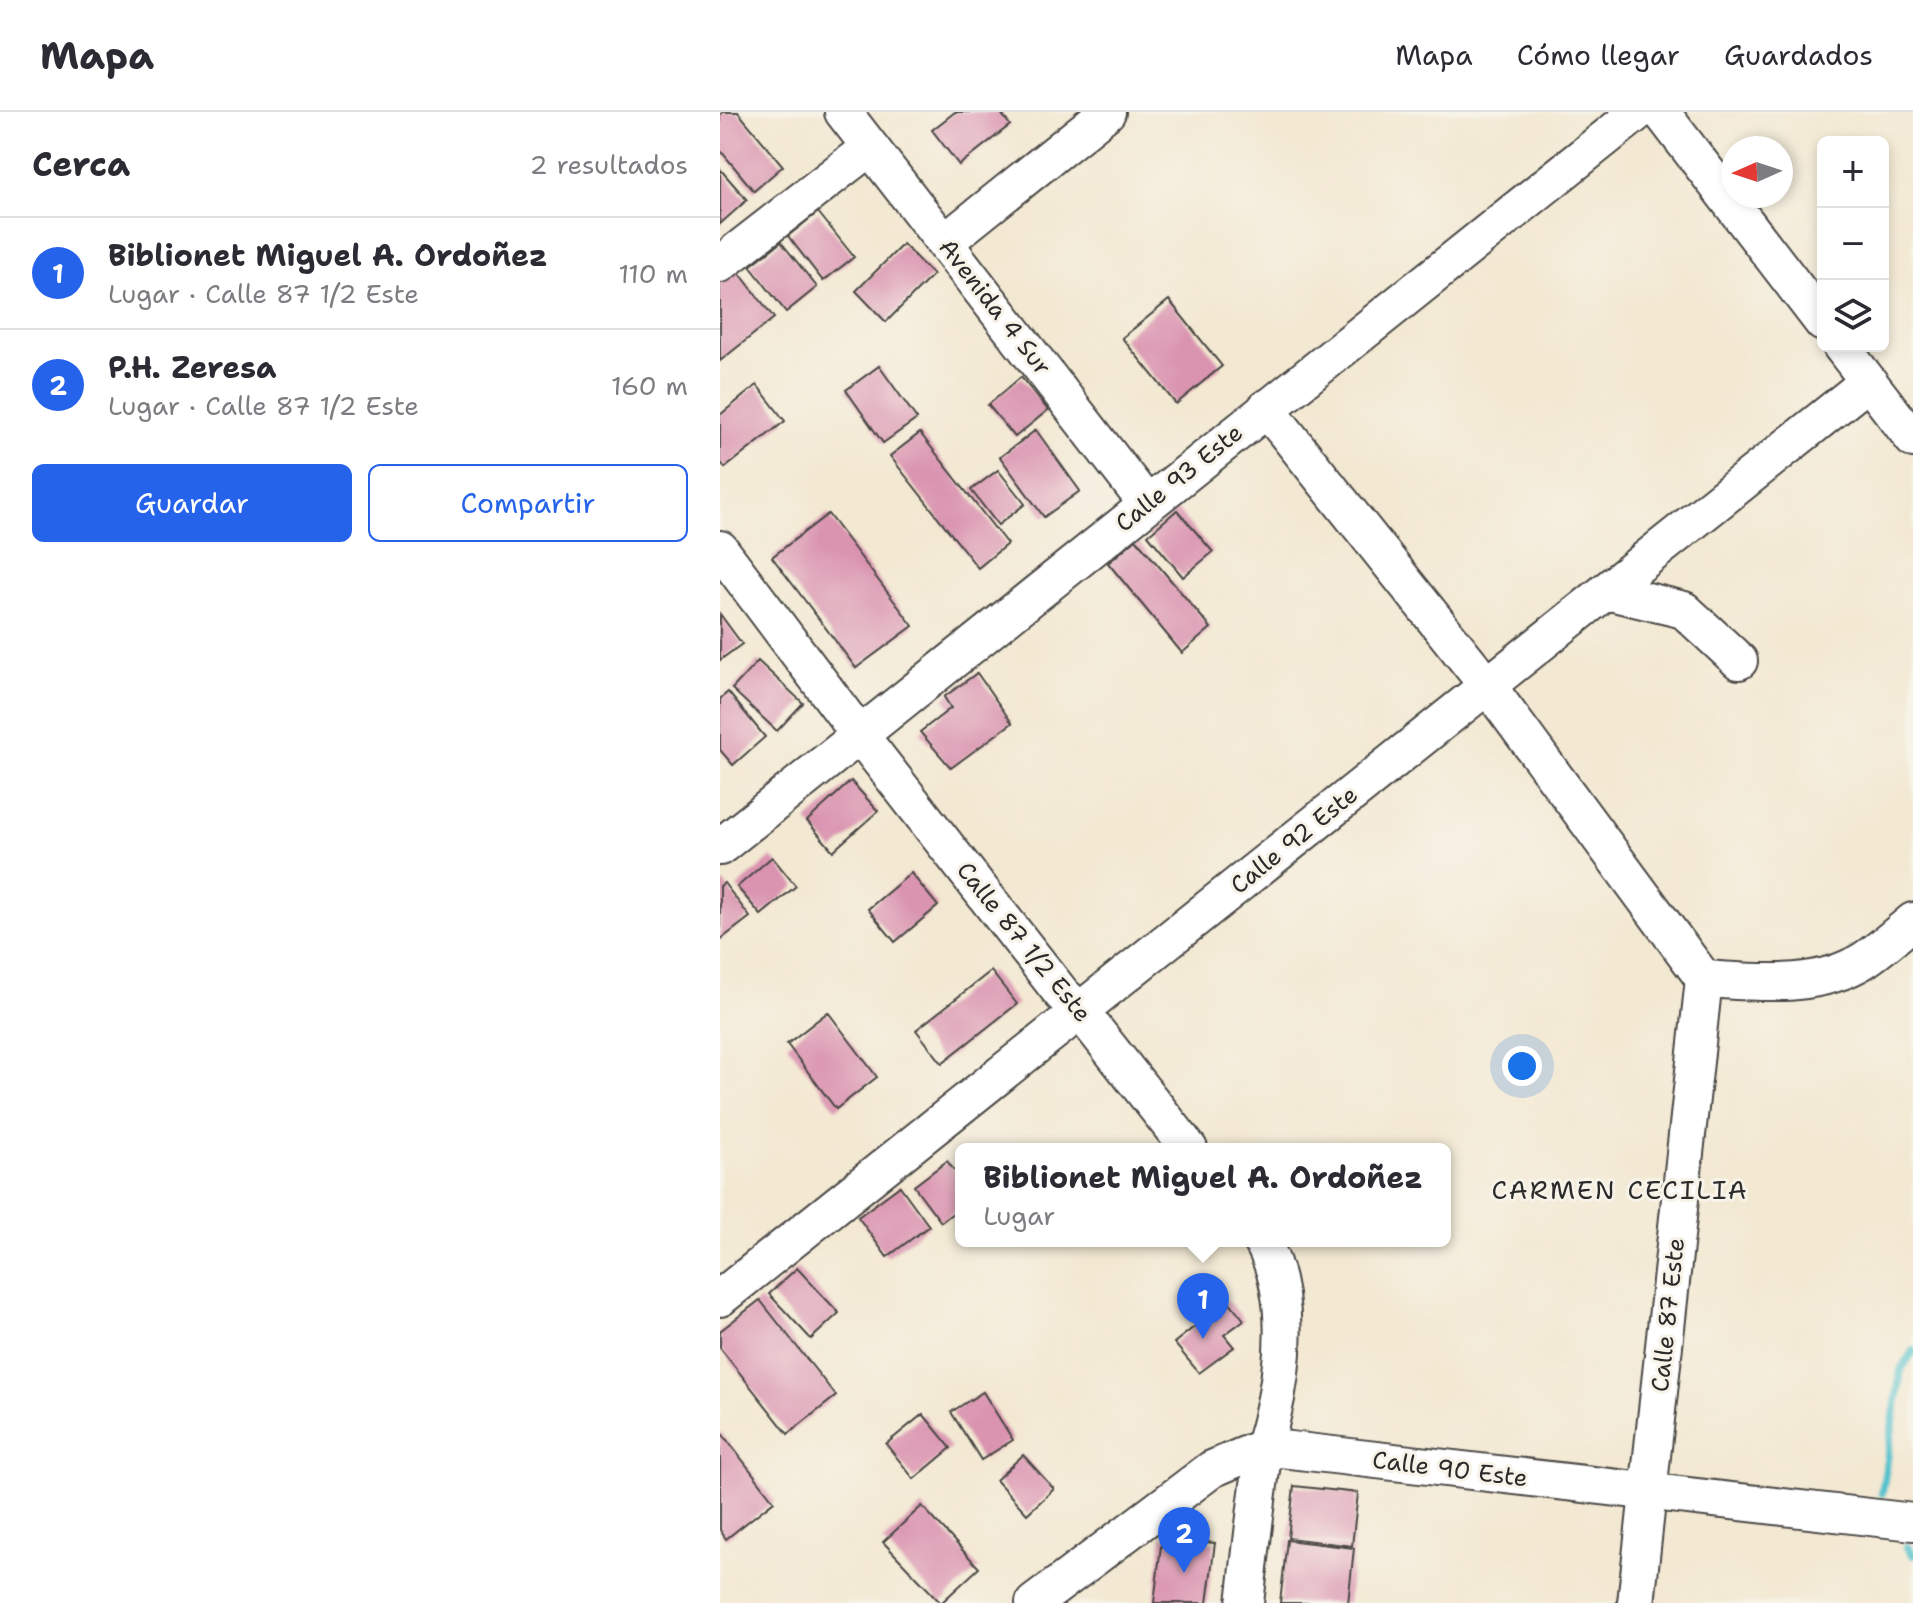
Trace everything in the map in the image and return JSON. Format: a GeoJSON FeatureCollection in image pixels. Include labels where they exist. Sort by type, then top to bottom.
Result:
{"type":"FeatureCollection","features":[{"type":"Feature","properties":{"kind":"street","name":"Avenida 4 Sur"},"geometry":{"type":"LineString","coordinates":[[843,112],[1147,504]]}},
{"type":"Feature","properties":{"kind":"street"},"geometry":{"type":"LineString","coordinates":[[945,242],[1107,112]]}},
{"type":"Feature","properties":{"kind":"street","name":"Calle 93 Este"},"geometry":{"type":"LineString","coordinates":[[720,847],[1638,112]]}},
{"type":"Feature","properties":{"kind":"street"},"geometry":{"type":"LineString","coordinates":[[1661,112],[1817,315]]}},
{"type":"Feature","properties":{"kind":"street"},"geometry":{"type":"LineString","coordinates":[[720,264],[869,148]]}},
{"type":"Feature","properties":{"kind":"street"},"geometry":{"type":"LineString","coordinates":[[1846,352],[1913,439]]}},
{"type":"Feature","properties":{"kind":"street","name":"Calle 92 Este"},"geometry":{"type":"LineString","coordinates":[[720,1298],[1868,382]]}},
{"type":"Feature","properties":{"kind":"street"},"geometry":{"type":"LineString","coordinates":[[1266,408],[1487,685],[1704,979],[1785,983],[1825,977],[1863,961],[1913,921]]}},
{"type":"Feature","properties":{"kind":"street","name":"Calle 87 1/2 Este"},"geometry":{"type":"LineString","coordinates":[[720,549],[859,734],[1062,994],[1081,1012],[1184,1143]]}},
{"type":"Feature","properties":{"kind":"street"},"geometry":{"type":"LineString","coordinates":[[1606,591],[1684,610],[1739,661]]}},
{"type":"Feature","properties":{"kind":"street","name":"Calle 87 Este"},"geometry":{"type":"LineString","coordinates":[[1636,1603],[1704,979]]}},
{"type":"Feature","properties":{"kind":"street"},"geometry":{"type":"LineString","coordinates":[[1245,1603],[1264,1447],[1279,1373],[1282,1324],[1281,1293],[1265,1247]]}},
{"type":"Feature","properties":{"kind":"street","name":"Calle 90 Este"},"geometry":{"type":"LineString","coordinates":[[1034,1603],[1212,1469],[1264,1447],[1913,1522]]}},
{"type":"Feature","properties":{"kind":"building"},"geometry":{"type":"Polygon","coordinates":[[[723,112],[738,112],[783,166],[754,191],[720,150],[720,115],[723,112]]]}},
{"type":"Feature","properties":{"kind":"building"},"geometry":{"type":"Polygon","coordinates":[[[955,112],[1000,112],[1010,125],[959,165],[932,130],[955,112]]]}},
{"type":"Feature","properties":{"kind":"building"},"geometry":{"type":"Polygon","coordinates":[[[720,169],[747,200],[720,224],[720,169]]]}},
{"type":"Feature","properties":{"kind":"building"},"geometry":{"type":"Polygon","coordinates":[[[818,212],[854,257],[823,281],[788,236],[818,212]]]}},
{"type":"Feature","properties":{"kind":"building"},"geometry":{"type":"Polygon","coordinates":[[[781,242],[817,287],[786,312],[750,266],[781,242]]]}},
{"type":"Feature","properties":{"kind":"building"},"geometry":{"type":"Polygon","coordinates":[[[903,244],[933,275],[886,322],[856,291],[903,244]]]}},
{"type":"Feature","properties":{"kind":"building"},"geometry":{"type":"Polygon","coordinates":[[[735,267],[774,318],[720,361],[720,279],[735,267]]]}},
{"type":"Feature","properties":{"kind":"building"},"geometry":{"type":"Polygon","coordinates":[[[1169,300],[1222,366],[1176,404],[1122,338],[1169,300]]]}},
{"type":"Feature","properties":{"kind":"building"},"geometry":{"type":"Polygon","coordinates":[[[879,366],[917,419],[883,443],[846,390],[879,366]]]}},
{"type":"Feature","properties":{"kind":"building"},"geometry":{"type":"Polygon","coordinates":[[[1021,377],[1048,410],[1015,437],[988,405],[1021,377]]]}},
{"type":"Feature","properties":{"kind":"building"},"geometry":{"type":"Polygon","coordinates":[[[757,385],[785,421],[725,468],[720,461],[720,415],[757,385]]]}},
{"type":"Feature","properties":{"kind":"building"},"geometry":{"type":"Polygon","coordinates":[[[1036,430],[1080,491],[1044,517],[1000,457],[1036,430]]]}},
{"type":"Feature","properties":{"kind":"building"},"geometry":{"type":"Polygon","coordinates":[[[920,433],[1007,544],[978,568],[890,456],[920,433]]]}},
{"type":"Feature","properties":{"kind":"building"},"geometry":{"type":"Polygon","coordinates":[[[998,470],[1025,504],[998,525],[971,490],[998,470]]]}},
{"type":"Feature","properties":{"kind":"building"},"geometry":{"type":"Polygon","coordinates":[[[1177,510],[1213,552],[1183,577],[1148,535],[1177,510]]]}},
{"type":"Feature","properties":{"kind":"building"},"geometry":{"type":"Polygon","coordinates":[[[828,514],[913,626],[856,668],[772,557],[828,514]]]}},
{"type":"Feature","properties":{"kind":"building"},"geometry":{"type":"Polygon","coordinates":[[[1136,539],[1211,628],[1182,653],[1108,563],[1136,539]]]}},
{"type":"Feature","properties":{"kind":"building"},"geometry":{"type":"Polygon","coordinates":[[[720,614],[742,644],[720,660],[720,614]]]}},
{"type":"Feature","properties":{"kind":"building"},"geometry":{"type":"Polygon","coordinates":[[[758,661],[803,703],[777,731],[732,689],[758,661]]]}},
{"type":"Feature","properties":{"kind":"building"},"geometry":{"type":"Polygon","coordinates":[[[977,673],[1012,723],[951,768],[920,732],[951,708],[944,697],[977,673]]]}},
{"type":"Feature","properties":{"kind":"building"},"geometry":{"type":"Polygon","coordinates":[[[728,692],[765,737],[733,765],[720,750],[720,699],[728,692]]]}},
{"type":"Feature","properties":{"kind":"building"},"geometry":{"type":"Polygon","coordinates":[[[851,781],[878,811],[833,851],[807,821],[851,781]]]}},
{"type":"Feature","properties":{"kind":"building"},"geometry":{"type":"Polygon","coordinates":[[[772,857],[796,886],[761,915],[737,887],[772,857]]]}},
{"type":"Feature","properties":{"kind":"building"},"geometry":{"type":"Polygon","coordinates":[[[911,873],[938,906],[895,942],[868,909],[911,873]]]}},
{"type":"Feature","properties":{"kind":"building"},"geometry":{"type":"Polygon","coordinates":[[[724,883],[750,917],[720,940],[720,886],[724,883]]]}},
{"type":"Feature","properties":{"kind":"building"},"geometry":{"type":"Polygon","coordinates":[[[991,971],[1017,1004],[942,1063],[916,1030],[991,971]]]}},
{"type":"Feature","properties":{"kind":"building"},"geometry":{"type":"Polygon","coordinates":[[[828,1012],[877,1077],[836,1109],[787,1044],[828,1012]]]}},
{"type":"Feature","properties":{"kind":"building"},"geometry":{"type":"Polygon","coordinates":[[[947,1161],[955,1171],[955,1212],[941,1222],[914,1186],[947,1161]]]}},
{"type":"Feature","properties":{"kind":"building"},"geometry":{"type":"Polygon","coordinates":[[[900,1186],[929,1226],[887,1257],[858,1217],[900,1186]]]}},
{"type":"Feature","properties":{"kind":"building"},"geometry":{"type":"Polygon","coordinates":[[[797,1268],[839,1313],[811,1339],[769,1294],[797,1268]]]}},
{"type":"Feature","properties":{"kind":"building"},"geometry":{"type":"Polygon","coordinates":[[[760,1300],[836,1396],[788,1434],[720,1348],[720,1331],[760,1300]]]}},
{"type":"Feature","properties":{"kind":"building"},"geometry":{"type":"Polygon","coordinates":[[[1228,1300],[1244,1320],[1224,1335],[1234,1347],[1199,1373],[1174,1343],[1228,1300]]]}},
{"type":"Feature","properties":{"kind":"building"},"geometry":{"type":"Polygon","coordinates":[[[983,1392],[1013,1440],[981,1460],[951,1412],[983,1392]]]}},
{"type":"Feature","properties":{"kind":"building"},"geometry":{"type":"Polygon","coordinates":[[[923,1414],[951,1448],[914,1479],[886,1444],[923,1414]]]}},
{"type":"Feature","properties":{"kind":"building"},"geometry":{"type":"Polygon","coordinates":[[[720,1431],[774,1501],[726,1539],[720,1530],[720,1431]]]}},
{"type":"Feature","properties":{"kind":"building"},"geometry":{"type":"Polygon","coordinates":[[[1023,1455],[1054,1489],[1027,1514],[996,1480],[1023,1455]]]}},
{"type":"Feature","properties":{"kind":"building"},"geometry":{"type":"Polygon","coordinates":[[[1294,1486],[1358,1493],[1352,1546],[1288,1538],[1294,1486]]]}},
{"type":"Feature","properties":{"kind":"building"},"geometry":{"type":"Polygon","coordinates":[[[922,1506],[979,1568],[941,1603],[883,1542],[922,1506]]]}},
{"type":"Feature","properties":{"kind":"building"},"geometry":{"type":"Polygon","coordinates":[[[1162,1537],[1215,1543],[1207,1603],[1154,1603],[1162,1537]]]}},
{"type":"Feature","properties":{"kind":"building"},"geometry":{"type":"Polygon","coordinates":[[[1287,1540],[1354,1548],[1348,1603],[1280,1603],[1287,1540]]]}},
{"type":"Feature","properties":{"kind":"waterway"},"geometry":{"type":"LineString","coordinates":[[1882,1493],[1901,1370],[1913,1351]]}},
{"type":"Feature","properties":{"kind":"waterway"},"geometry":{"type":"LineString","coordinates":[[1907,1547],[1913,1555]]}},
{"type":"Feature","properties":{"kind":"place","name":"Biblionet Miguel A. Ordoñez"},"geometry":{"type":"Point","coordinates":[1203,1339]}},
{"type":"Feature","properties":{"kind":"place","name":"P.H. Zeresa"},"geometry":{"type":"Point","coordinates":[1184,1573]}},
{"type":"Feature","properties":{"kind":"district","name":"CARMEN CECILIA"},"geometry":{"type":"Point","coordinates":[1620,1190]}}]}
